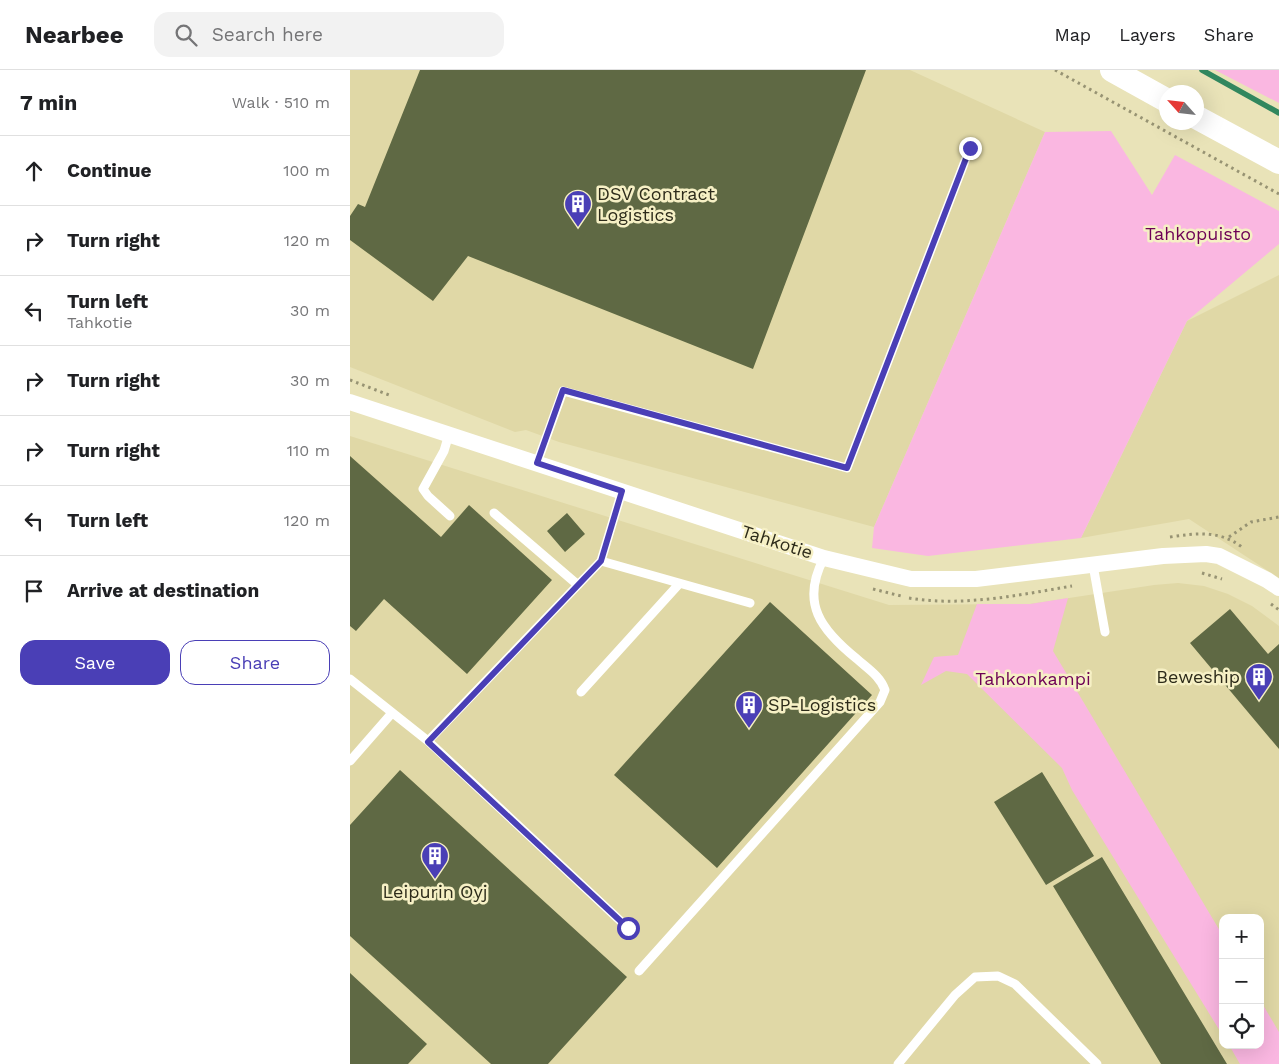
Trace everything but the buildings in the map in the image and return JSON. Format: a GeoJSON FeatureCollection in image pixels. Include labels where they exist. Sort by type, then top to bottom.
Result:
{"type":"FeatureCollection","features":[{"type":"Feature","properties":{"kind":"main road"},"geometry":{"type":"LineString","coordinates":[[1112,70],[1159,96]]}},
{"type":"Feature","properties":{"kind":"main road"},"geometry":{"type":"LineString","coordinates":[[1204,121],[1279,162]]}},
{"type":"Feature","properties":{"kind":"street","name":"Tahkotie"},"geometry":{"type":"LineString","coordinates":[[350,402],[824,558],[911,579],[976,579],[1163,556],[1206,554],[1219,556],[1268,580],[1279,588]]}},
{"type":"Feature","properties":{"kind":"lane"},"geometry":{"type":"LineString","coordinates":[[537,463],[563,390],[847,468],[970,148]]}},
{"type":"Feature","properties":{"kind":"lane"},"geometry":{"type":"LineString","coordinates":[[449,434],[444,451],[423,489],[450,516]]}},
{"type":"Feature","properties":{"kind":"lane"},"geometry":{"type":"LineString","coordinates":[[428,742],[601,561],[622,491]]}},
{"type":"Feature","properties":{"kind":"lane"},"geometry":{"type":"LineString","coordinates":[[494,513],[578,585]]}},
{"type":"Feature","properties":{"kind":"lane"},"geometry":{"type":"LineString","coordinates":[[638,971],[880,702],[885,690],[882,680],[834,641],[820,619],[812,600],[816,572],[824,558]]}},
{"type":"Feature","properties":{"kind":"lane"},"geometry":{"type":"LineString","coordinates":[[601,561],[750,603]]}},
{"type":"Feature","properties":{"kind":"lane"},"geometry":{"type":"LineString","coordinates":[[1093,565],[1105,632]]}},
{"type":"Feature","properties":{"kind":"lane"},"geometry":{"type":"LineString","coordinates":[[581,692],[679,584]]}},
{"type":"Feature","properties":{"kind":"lane"},"geometry":{"type":"LineString","coordinates":[[350,678],[428,742],[628,928]]}},
{"type":"Feature","properties":{"kind":"lane"},"geometry":{"type":"LineString","coordinates":[[350,761],[392,713]]}},
{"type":"Feature","properties":{"kind":"lane"},"geometry":{"type":"LineString","coordinates":[[898,1064],[955,995],[975,976],[998,976],[1015,984],[1097,1064]]}},
{"type":"Feature","properties":{"kind":"path"},"geometry":{"type":"LineString","coordinates":[[1055,70],[1279,194]]}},
{"type":"Feature","properties":{"kind":"path"},"geometry":{"type":"LineString","coordinates":[[350,380],[396,397]]}},
{"type":"Feature","properties":{"kind":"path"},"geometry":{"type":"LineString","coordinates":[[1229,537],[1251,522],[1279,517]]}},
{"type":"Feature","properties":{"kind":"path"},"geometry":{"type":"LineString","coordinates":[[1165,537],[1209,534],[1229,537],[1243,548]]}},
{"type":"Feature","properties":{"kind":"shaded area"},"geometry":{"type":"Polygon","coordinates":[[[350,70],[910,70],[1045,132],[874,527],[559,442],[526,430],[515,432],[350,367],[350,70]]]}},
{"type":"Feature","properties":{"kind":"shaded area"},"geometry":{"type":"Polygon","coordinates":[[[1279,275],[1279,578],[1189,519],[1081,538],[1187,321],[1279,275]]]}},
{"type":"Feature","properties":{"kind":"shaded area"},"geometry":{"type":"Polygon","coordinates":[[[350,436],[889,605],[1030,604],[1178,583],[1204,586],[1228,594],[1252,606],[1279,626],[1279,1064],[350,1064],[350,436]]]}},
{"type":"Feature","properties":{"kind":"green space"},"geometry":{"type":"Polygon","coordinates":[[[1215,70],[1279,70],[1279,103],[1215,70]]]}},
{"type":"Feature","properties":{"kind":"green space","name":"Tahkopuisto"},"geometry":{"type":"Polygon","coordinates":[[[1111,131],[1152,195],[1175,155],[1279,211],[1279,244],[1187,321],[1081,538],[928,556],[872,548],[874,527],[1045,132],[1111,131]]]}},
{"type":"Feature","properties":{"kind":"green space","name":"Tahkonkampi"},"geometry":{"type":"Polygon","coordinates":[[[1068,598],[1053,651],[1219,929],[1219,1029],[1072,790],[1062,768],[967,674],[946,671],[921,685],[934,657],[958,655],[977,604],[1030,604],[1068,598]]]}},
{"type":"Feature","properties":{"kind":"green space"},"geometry":{"type":"Polygon","coordinates":[[[1264,1007],[1279,1032],[1279,1064],[1240,1064],[1231,1049],[1264,1049],[1264,1007]]]}},
{"type":"Feature","properties":{"kind":"waterway"},"geometry":{"type":"LineString","coordinates":[[1202,70],[1279,113]]}},
{"type":"Feature","properties":{"kind":"place","name":"DSV Contract Logistics"},"geometry":{"type":"Point","coordinates":[578,228]}},
{"type":"Feature","properties":{"kind":"place","name":"Beweship"},"geometry":{"type":"Point","coordinates":[1259,701]}},
{"type":"Feature","properties":{"kind":"place","name":"SP-Logistics"},"geometry":{"type":"Point","coordinates":[749,729]}},
{"type":"Feature","properties":{"kind":"place","name":"Leipurin Oyj"},"geometry":{"type":"Point","coordinates":[435,880]}},
{"type":"Feature","properties":{"kind":"route"},"geometry":{"type":"LineString","coordinates":[[628,928],[428,742],[601,561],[622,491],[537,463],[563,390],[847,468],[970,148]]}}]}
